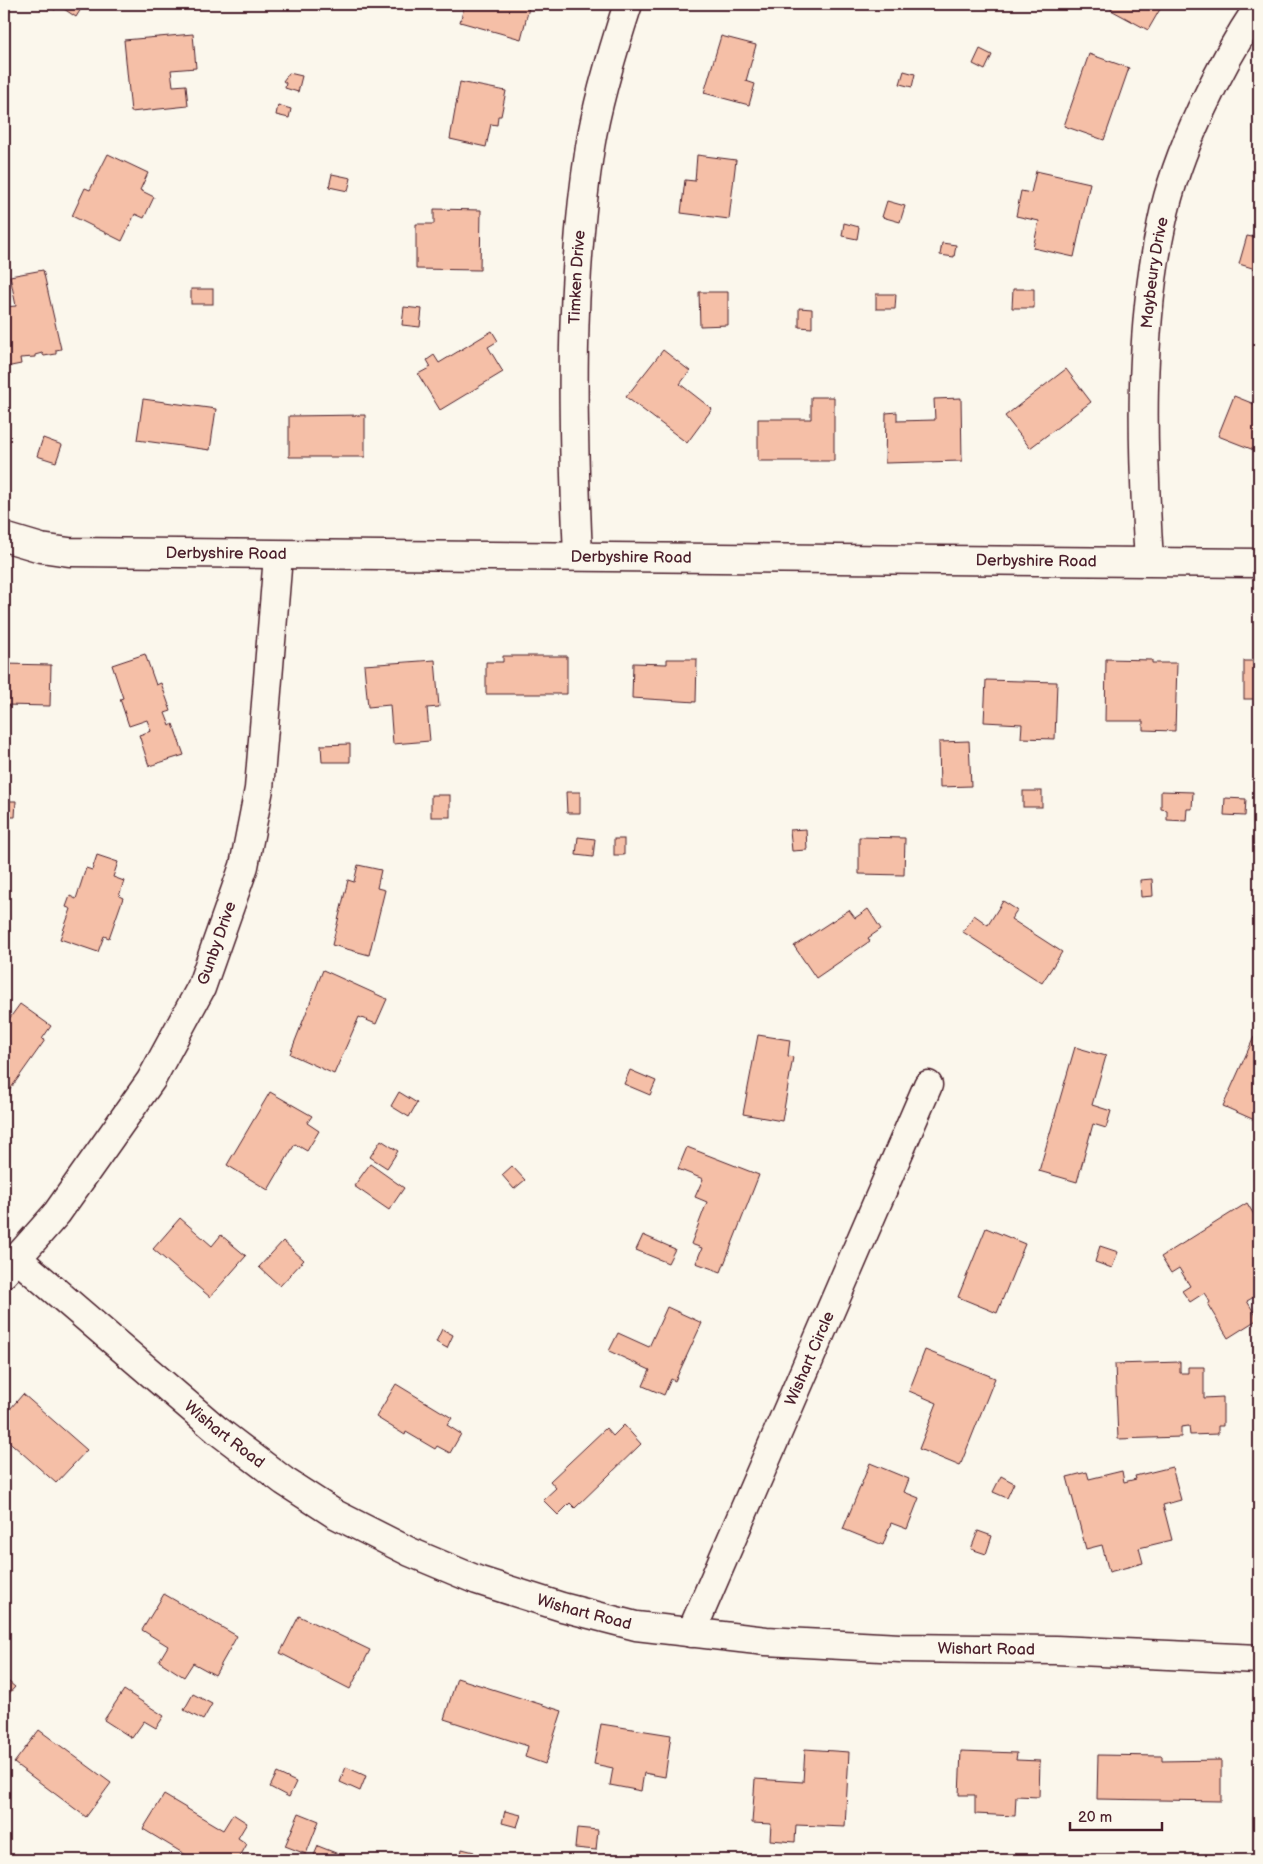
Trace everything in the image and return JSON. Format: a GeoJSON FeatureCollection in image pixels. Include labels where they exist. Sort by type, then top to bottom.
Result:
{"type":"FeatureCollection","features":[{"type":"Feature","properties":{"kind":"street","name":"Timken Drive"},"geometry":{"type":"LineString","coordinates":[[578,556],[572,417],[575,276],[590,145],[616,39],[628,4]]}},
{"type":"Feature","properties":{"kind":"street","name":"Maybeury Drive"},"geometry":{"type":"LineString","coordinates":[[1149,561],[1146,506],[1144,373],[1150,288],[1162,221],[1181,159],[1196,125],[1242,31],[1259,6]]}},
{"type":"Feature","properties":{"kind":"street","name":"Derbyshire Road"},"geometry":{"type":"LineString","coordinates":[[4,537],[41,548],[69,552],[278,556],[578,556],[1259,563]]}},
{"type":"Feature","properties":{"kind":"street","name":"Gunby Drive"},"geometry":{"type":"LineString","coordinates":[[11,1266],[58,1213],[151,1080],[201,988],[244,866],[259,789],[278,556]]}},
{"type":"Feature","properties":{"kind":"street","name":"Wishart Circle"},"geometry":{"type":"LineString","coordinates":[[691,1633],[928,1085]]}},
{"type":"Feature","properties":{"kind":"street","name":"Wishart Road"},"geometry":{"type":"LineString","coordinates":[[11,1266],[216,1430],[284,1482],[335,1514],[410,1552],[477,1580],[562,1607],[636,1626],[766,1641],[900,1648],[1056,1650],[1259,1659]]}},
{"type":"Feature","properties":{"kind":"building"},"geometry":{"type":"Polygon","coordinates":[[[45,4],[84,4],[76,17],[58,5],[55,10],[45,4]]]}},
{"type":"Feature","properties":{"kind":"building"},"geometry":{"type":"Polygon","coordinates":[[[465,4],[530,4],[521,39],[460,22],[465,4]]]}},
{"type":"Feature","properties":{"kind":"building"},"geometry":{"type":"Polygon","coordinates":[[[1115,4],[1163,4],[1148,30],[1111,10],[1115,4]]]}},
{"type":"Feature","properties":{"kind":"building"},"geometry":{"type":"Polygon","coordinates":[[[193,34],[196,68],[171,70],[173,86],[186,85],[188,106],[131,112],[124,40],[193,34]]]}},
{"type":"Feature","properties":{"kind":"building"},"geometry":{"type":"Polygon","coordinates":[[[721,36],[756,45],[746,81],[755,84],[749,105],[704,93],[721,36]]]}},
{"type":"Feature","properties":{"kind":"building"},"geometry":{"type":"Polygon","coordinates":[[[980,49],[992,55],[985,70],[973,64],[980,49]]]}},
{"type":"Feature","properties":{"kind":"building"},"geometry":{"type":"Polygon","coordinates":[[[1089,54],[1129,68],[1104,140],[1064,126],[1089,54]]]}},
{"type":"Feature","properties":{"kind":"building"},"geometry":{"type":"Polygon","coordinates":[[[904,71],[915,74],[912,87],[900,84],[904,71]]]}},
{"type":"Feature","properties":{"kind":"building"},"geometry":{"type":"Polygon","coordinates":[[[289,73],[302,76],[298,92],[285,88],[286,83],[283,81],[289,73]]]}},
{"type":"Feature","properties":{"kind":"building"},"geometry":{"type":"Polygon","coordinates":[[[460,82],[506,91],[501,116],[498,116],[497,125],[491,124],[486,147],[450,139],[460,82]]]}},
{"type":"Feature","properties":{"kind":"building"},"geometry":{"type":"Polygon","coordinates":[[[278,105],[291,109],[289,118],[276,115],[278,105]]]}},
{"type":"Feature","properties":{"kind":"building"},"geometry":{"type":"Polygon","coordinates":[[[108,154],[148,173],[140,190],[154,197],[144,218],[135,214],[122,241],[72,216],[85,188],[90,190],[108,154]]]}},
{"type":"Feature","properties":{"kind":"building"},"geometry":{"type":"Polygon","coordinates":[[[697,155],[736,160],[729,219],[681,213],[685,180],[695,181],[697,155]]]}},
{"type":"Feature","properties":{"kind":"building"},"geometry":{"type":"Polygon","coordinates":[[[1036,171],[1090,183],[1074,257],[1033,248],[1039,221],[1016,216],[1021,191],[1031,193],[1036,171]]]}},
{"type":"Feature","properties":{"kind":"building"},"geometry":{"type":"Polygon","coordinates":[[[332,174],[351,178],[348,191],[329,187],[332,174]]]}},
{"type":"Feature","properties":{"kind":"building"},"geometry":{"type":"Polygon","coordinates":[[[887,201],[905,206],[900,222],[882,217],[887,201]]]}},
{"type":"Feature","properties":{"kind":"building"},"geometry":{"type":"Polygon","coordinates":[[[434,209],[481,210],[480,270],[416,269],[416,224],[434,224],[434,209]]]}},
{"type":"Feature","properties":{"kind":"building"},"geometry":{"type":"Polygon","coordinates":[[[1259,211],[1259,270],[1239,264],[1247,236],[1252,237],[1259,211]]]}},
{"type":"Feature","properties":{"kind":"building"},"geometry":{"type":"Polygon","coordinates":[[[844,223],[859,227],[857,239],[842,236],[844,223]]]}},
{"type":"Feature","properties":{"kind":"building"},"geometry":{"type":"Polygon","coordinates":[[[942,243],[956,245],[954,257],[940,255],[942,243]]]}},
{"type":"Feature","properties":{"kind":"building"},"geometry":{"type":"Polygon","coordinates":[[[43,270],[61,349],[56,350],[56,354],[44,356],[42,353],[35,355],[35,357],[20,358],[21,364],[6,367],[8,375],[4,376],[4,307],[16,306],[10,276],[43,270]]]}},
{"type":"Feature","properties":{"kind":"building"},"geometry":{"type":"Polygon","coordinates":[[[191,289],[213,289],[213,304],[191,304],[191,289]]]}},
{"type":"Feature","properties":{"kind":"building"},"geometry":{"type":"Polygon","coordinates":[[[1013,289],[1034,289],[1034,308],[1012,308],[1013,289]]]}},
{"type":"Feature","properties":{"kind":"building"},"geometry":{"type":"Polygon","coordinates":[[[699,292],[728,292],[728,325],[700,326],[699,292]]]}},
{"type":"Feature","properties":{"kind":"building"},"geometry":{"type":"Polygon","coordinates":[[[876,294],[896,294],[895,309],[876,309],[876,294]]]}},
{"type":"Feature","properties":{"kind":"building"},"geometry":{"type":"Polygon","coordinates":[[[404,307],[422,309],[420,327],[402,325],[404,307]]]}},
{"type":"Feature","properties":{"kind":"building"},"geometry":{"type":"Polygon","coordinates":[[[799,308],[812,309],[812,328],[799,327],[799,308]]]}},
{"type":"Feature","properties":{"kind":"building"},"geometry":{"type":"Polygon","coordinates":[[[492,331],[498,341],[488,347],[503,372],[440,410],[418,374],[431,367],[427,360],[434,355],[439,363],[492,331]]]}},
{"type":"Feature","properties":{"kind":"building"},"geometry":{"type":"Polygon","coordinates":[[[663,350],[690,371],[680,384],[712,409],[687,443],[626,397],[663,350]]]}},
{"type":"Feature","properties":{"kind":"building"},"geometry":{"type":"Polygon","coordinates":[[[1066,369],[1091,402],[1030,448],[1005,416],[1066,369]]]}},
{"type":"Feature","properties":{"kind":"building"},"geometry":{"type":"Polygon","coordinates":[[[1234,396],[1259,406],[1259,452],[1218,436],[1234,396]]]}},
{"type":"Feature","properties":{"kind":"building"},"geometry":{"type":"Polygon","coordinates":[[[811,397],[834,397],[834,461],[758,461],[758,419],[811,419],[811,397]]]}},
{"type":"Feature","properties":{"kind":"building"},"geometry":{"type":"Polygon","coordinates":[[[961,398],[962,461],[885,463],[886,413],[897,412],[897,421],[935,420],[934,399],[961,398]]]}},
{"type":"Feature","properties":{"kind":"building"},"geometry":{"type":"Polygon","coordinates":[[[143,399],[216,409],[210,450],[137,440],[143,399]]]}},
{"type":"Feature","properties":{"kind":"building"},"geometry":{"type":"Polygon","coordinates":[[[365,415],[365,457],[289,457],[289,416],[365,415]]]}},
{"type":"Feature","properties":{"kind":"building"},"geometry":{"type":"Polygon","coordinates":[[[43,438],[62,445],[56,462],[37,456],[43,438]]]}},
{"type":"Feature","properties":{"kind":"building"},"geometry":{"type":"Polygon","coordinates":[[[145,654],[156,685],[161,683],[171,711],[165,713],[170,726],[173,724],[184,755],[149,766],[139,735],[151,731],[147,720],[129,726],[120,699],[123,698],[112,665],[145,654]]]}},
{"type":"Feature","properties":{"kind":"building"},"geometry":{"type":"Polygon","coordinates":[[[503,656],[567,656],[567,694],[486,694],[486,662],[503,662],[503,656]]]}},
{"type":"Feature","properties":{"kind":"building"},"geometry":{"type":"Polygon","coordinates":[[[667,659],[697,659],[696,702],[632,698],[633,663],[667,664],[667,659]]]}},
{"type":"Feature","properties":{"kind":"building"},"geometry":{"type":"Polygon","coordinates":[[[1106,659],[1152,660],[1152,663],[1177,663],[1175,731],[1143,730],[1143,721],[1105,721],[1106,659]]]}},
{"type":"Feature","properties":{"kind":"building"},"geometry":{"type":"Polygon","coordinates":[[[435,660],[439,707],[427,708],[430,741],[393,744],[390,705],[368,707],[364,665],[435,660]]]}},
{"type":"Feature","properties":{"kind":"building"},"geometry":{"type":"Polygon","coordinates":[[[1244,661],[1259,661],[1259,699],[1244,699],[1244,661]]]}},
{"type":"Feature","properties":{"kind":"building"},"geometry":{"type":"Polygon","coordinates":[[[4,664],[51,665],[50,706],[4,705],[4,664]]]}},
{"type":"Feature","properties":{"kind":"building"},"geometry":{"type":"Polygon","coordinates":[[[986,680],[1057,682],[1055,739],[1021,738],[1022,724],[984,722],[986,680]]]}},
{"type":"Feature","properties":{"kind":"building"},"geometry":{"type":"Polygon","coordinates":[[[969,741],[971,786],[940,787],[939,742],[969,741]]]}},
{"type":"Feature","properties":{"kind":"building"},"geometry":{"type":"Polygon","coordinates":[[[350,744],[350,762],[322,762],[321,745],[350,744]]]}},
{"type":"Feature","properties":{"kind":"building"},"geometry":{"type":"Polygon","coordinates":[[[1023,791],[1042,791],[1042,807],[1023,807],[1023,791]]]}},
{"type":"Feature","properties":{"kind":"building"},"geometry":{"type":"Polygon","coordinates":[[[1161,791],[1193,792],[1192,809],[1187,809],[1186,821],[1167,820],[1167,810],[1161,809],[1161,791]]]}},
{"type":"Feature","properties":{"kind":"building"},"geometry":{"type":"Polygon","coordinates":[[[566,792],[580,792],[580,813],[567,813],[566,792]]]}},
{"type":"Feature","properties":{"kind":"building"},"geometry":{"type":"Polygon","coordinates":[[[431,795],[450,795],[450,817],[431,817],[431,795]]]}},
{"type":"Feature","properties":{"kind":"building"},"geometry":{"type":"Polygon","coordinates":[[[1225,798],[1246,799],[1245,816],[1224,815],[1225,798]]]}},
{"type":"Feature","properties":{"kind":"building"},"geometry":{"type":"Polygon","coordinates":[[[4,801],[16,801],[15,817],[4,817],[4,801]]]}},
{"type":"Feature","properties":{"kind":"building"},"geometry":{"type":"Polygon","coordinates":[[[806,829],[807,850],[792,851],[790,830],[806,829]]]}},
{"type":"Feature","properties":{"kind":"building"},"geometry":{"type":"Polygon","coordinates":[[[578,837],[595,839],[593,857],[576,855],[578,837]]]}},
{"type":"Feature","properties":{"kind":"building"},"geometry":{"type":"Polygon","coordinates":[[[859,837],[905,838],[904,875],[859,874],[859,837]]]}},
{"type":"Feature","properties":{"kind":"building"},"geometry":{"type":"Polygon","coordinates":[[[614,839],[624,839],[624,855],[614,855],[614,839]]]}},
{"type":"Feature","properties":{"kind":"building"},"geometry":{"type":"Polygon","coordinates":[[[97,855],[118,862],[113,877],[124,881],[119,896],[123,898],[109,938],[104,936],[98,952],[60,939],[71,909],[66,907],[70,896],[76,899],[86,868],[92,870],[97,855]]]}},
{"type":"Feature","properties":{"kind":"building"},"geometry":{"type":"Polygon","coordinates":[[[358,865],[381,870],[377,888],[385,890],[369,955],[332,945],[348,880],[354,882],[358,865]]]}},
{"type":"Feature","properties":{"kind":"building"},"geometry":{"type":"Polygon","coordinates":[[[1152,879],[1153,896],[1141,897],[1140,880],[1152,879]]]}},
{"type":"Feature","properties":{"kind":"building"},"geometry":{"type":"Polygon","coordinates":[[[1003,901],[1017,910],[1011,919],[1062,952],[1042,983],[963,932],[974,915],[988,925],[1003,901]]]}},
{"type":"Feature","properties":{"kind":"building"},"geometry":{"type":"Polygon","coordinates":[[[868,909],[881,929],[868,938],[870,941],[816,978],[794,946],[849,910],[855,918],[868,909]]]}},
{"type":"Feature","properties":{"kind":"building"},"geometry":{"type":"Polygon","coordinates":[[[323,970],[387,999],[376,1024],[359,1017],[334,1074],[290,1054],[323,970]]]}},
{"type":"Feature","properties":{"kind":"building"},"geometry":{"type":"Polygon","coordinates":[[[20,1004],[51,1026],[42,1039],[45,1040],[4,1098],[4,1026],[20,1004]]]}},
{"type":"Feature","properties":{"kind":"building"},"geometry":{"type":"Polygon","coordinates":[[[758,1035],[790,1040],[788,1056],[793,1057],[782,1121],[743,1114],[758,1035]]]}},
{"type":"Feature","properties":{"kind":"building"},"geometry":{"type":"Polygon","coordinates":[[[1254,1037],[1259,1039],[1259,1122],[1223,1106],[1254,1037]]]}},
{"type":"Feature","properties":{"kind":"building"},"geometry":{"type":"Polygon","coordinates":[[[1075,1047],[1106,1056],[1092,1105],[1111,1111],[1106,1128],[1093,1124],[1077,1182],[1039,1171],[1075,1047]]]}},
{"type":"Feature","properties":{"kind":"building"},"geometry":{"type":"Polygon","coordinates":[[[630,1070],[656,1081],[650,1095],[624,1084],[630,1070]]]}},
{"type":"Feature","properties":{"kind":"building"},"geometry":{"type":"Polygon","coordinates":[[[270,1092],[312,1116],[307,1123],[319,1131],[307,1151],[295,1144],[268,1190],[227,1165],[270,1092]]]}},
{"type":"Feature","properties":{"kind":"building"},"geometry":{"type":"Polygon","coordinates":[[[399,1092],[417,1103],[409,1117],[391,1106],[399,1092]]]}},
{"type":"Feature","properties":{"kind":"building"},"geometry":{"type":"Polygon","coordinates":[[[381,1140],[398,1151],[387,1168],[370,1157],[381,1140]]]}},
{"type":"Feature","properties":{"kind":"building"},"geometry":{"type":"Polygon","coordinates":[[[687,1147],[759,1175],[721,1272],[696,1263],[702,1248],[691,1244],[707,1202],[695,1197],[703,1179],[678,1169],[687,1147]]]}},
{"type":"Feature","properties":{"kind":"building"},"geometry":{"type":"Polygon","coordinates":[[[370,1164],[404,1188],[389,1210],[354,1186],[370,1164]]]}},
{"type":"Feature","properties":{"kind":"building"},"geometry":{"type":"Polygon","coordinates":[[[512,1166],[525,1180],[514,1189],[502,1175],[512,1166]]]}},
{"type":"Feature","properties":{"kind":"building"},"geometry":{"type":"Polygon","coordinates":[[[1247,1203],[1259,1223],[1259,1294],[1247,1301],[1258,1319],[1228,1338],[1208,1305],[1210,1302],[1204,1293],[1190,1302],[1182,1291],[1190,1286],[1179,1268],[1171,1273],[1161,1257],[1247,1203]]]}},
{"type":"Feature","properties":{"kind":"building"},"geometry":{"type":"Polygon","coordinates":[[[180,1218],[212,1246],[221,1235],[246,1256],[210,1297],[153,1249],[180,1218]]]}},
{"type":"Feature","properties":{"kind":"building"},"geometry":{"type":"Polygon","coordinates":[[[986,1228],[1025,1244],[997,1313],[958,1297],[986,1228]]]}},
{"type":"Feature","properties":{"kind":"building"},"geometry":{"type":"Polygon","coordinates":[[[643,1235],[675,1249],[668,1263],[636,1250],[643,1235]]]}},
{"type":"Feature","properties":{"kind":"building"},"geometry":{"type":"Polygon","coordinates":[[[283,1241],[304,1260],[280,1286],[259,1267],[283,1241]]]}},
{"type":"Feature","properties":{"kind":"building"},"geometry":{"type":"Polygon","coordinates":[[[1100,1246],[1118,1252],[1112,1268],[1095,1262],[1100,1246]]]}},
{"type":"Feature","properties":{"kind":"building"},"geometry":{"type":"Polygon","coordinates":[[[667,1307],[702,1323],[675,1381],[671,1379],[664,1395],[643,1386],[650,1370],[609,1351],[618,1333],[649,1347],[667,1307]]]}},
{"type":"Feature","properties":{"kind":"building"},"geometry":{"type":"Polygon","coordinates":[[[442,1329],[453,1335],[447,1348],[436,1342],[442,1329]]]}},
{"type":"Feature","properties":{"kind":"building"},"geometry":{"type":"Polygon","coordinates":[[[925,1350],[995,1378],[960,1466],[919,1449],[937,1403],[909,1391],[925,1350]]]}},
{"type":"Feature","properties":{"kind":"building"},"geometry":{"type":"Polygon","coordinates":[[[1180,1362],[1180,1373],[1188,1373],[1188,1367],[1204,1367],[1204,1398],[1223,1397],[1223,1426],[1218,1426],[1218,1434],[1190,1435],[1189,1426],[1181,1427],[1181,1437],[1118,1439],[1115,1364],[1180,1362]]]}},
{"type":"Feature","properties":{"kind":"building"},"geometry":{"type":"Polygon","coordinates":[[[396,1384],[452,1418],[447,1425],[461,1434],[450,1453],[437,1446],[435,1449],[406,1432],[405,1435],[376,1417],[396,1384]]]}},
{"type":"Feature","properties":{"kind":"building"},"geometry":{"type":"Polygon","coordinates":[[[23,1394],[87,1450],[56,1483],[4,1437],[4,1416],[23,1394]]]}},
{"type":"Feature","properties":{"kind":"building"},"geometry":{"type":"Polygon","coordinates":[[[624,1425],[641,1444],[575,1508],[570,1503],[558,1515],[543,1500],[556,1488],[550,1481],[606,1428],[613,1436],[624,1425]]]}},
{"type":"Feature","properties":{"kind":"building"},"geometry":{"type":"Polygon","coordinates":[[[870,1463],[909,1479],[904,1492],[919,1498],[907,1529],[891,1523],[883,1545],[843,1529],[870,1463]]]}},
{"type":"Feature","properties":{"kind":"building"},"geometry":{"type":"Polygon","coordinates":[[[1172,1467],[1181,1500],[1163,1505],[1172,1540],[1139,1548],[1143,1563],[1109,1572],[1102,1545],[1086,1549],[1067,1477],[1087,1472],[1089,1479],[1122,1471],[1124,1482],[1136,1479],[1135,1476],[1172,1467]]]}},
{"type":"Feature","properties":{"kind":"building"},"geometry":{"type":"Polygon","coordinates":[[[1001,1476],[1014,1483],[1007,1498],[993,1492],[1001,1476]]]}},
{"type":"Feature","properties":{"kind":"building"},"geometry":{"type":"Polygon","coordinates":[[[978,1531],[992,1536],[986,1554],[971,1549],[978,1531]]]}},
{"type":"Feature","properties":{"kind":"building"},"geometry":{"type":"Polygon","coordinates":[[[164,1594],[237,1636],[215,1675],[193,1663],[184,1677],[159,1661],[168,1646],[142,1630],[164,1594]]]}},
{"type":"Feature","properties":{"kind":"building"},"geometry":{"type":"Polygon","coordinates":[[[299,1616],[370,1650],[350,1689],[280,1653],[299,1616]]]}},
{"type":"Feature","properties":{"kind":"building"},"geometry":{"type":"Polygon","coordinates":[[[4,1678],[15,1687],[4,1699],[4,1678]]]}},
{"type":"Feature","properties":{"kind":"building"},"geometry":{"type":"Polygon","coordinates":[[[457,1678],[562,1711],[545,1764],[525,1757],[528,1746],[444,1719],[457,1678]]]}},
{"type":"Feature","properties":{"kind":"building"},"geometry":{"type":"Polygon","coordinates":[[[124,1690],[164,1716],[156,1728],[144,1721],[132,1738],[104,1720],[124,1690]]]}},
{"type":"Feature","properties":{"kind":"building"},"geometry":{"type":"Polygon","coordinates":[[[193,1694],[212,1704],[203,1720],[184,1710],[193,1694]]]}},
{"type":"Feature","properties":{"kind":"building"},"geometry":{"type":"Polygon","coordinates":[[[601,1724],[671,1735],[665,1777],[644,1773],[641,1791],[610,1785],[613,1768],[594,1764],[601,1724]]]}},
{"type":"Feature","properties":{"kind":"building"},"geometry":{"type":"Polygon","coordinates":[[[39,1730],[111,1783],[86,1817],[14,1763],[39,1730]]]}},
{"type":"Feature","properties":{"kind":"building"},"geometry":{"type":"Polygon","coordinates":[[[805,1749],[849,1752],[845,1827],[796,1825],[795,1842],[770,1840],[771,1824],[752,1823],[755,1779],[803,1782],[805,1749]]]}},
{"type":"Feature","properties":{"kind":"building"},"geometry":{"type":"Polygon","coordinates":[[[961,1751],[1017,1753],[1016,1760],[1040,1761],[1039,1797],[1016,1796],[1015,1816],[975,1814],[975,1795],[959,1795],[961,1751]]]}},
{"type":"Feature","properties":{"kind":"building"},"geometry":{"type":"Polygon","coordinates":[[[1098,1755],[1162,1756],[1162,1761],[1221,1760],[1221,1801],[1097,1799],[1098,1755]]]}},
{"type":"Feature","properties":{"kind":"building"},"geometry":{"type":"Polygon","coordinates":[[[346,1767],[366,1776],[360,1791],[340,1782],[346,1767]]]}},
{"type":"Feature","properties":{"kind":"building"},"geometry":{"type":"Polygon","coordinates":[[[277,1773],[296,1782],[289,1797],[270,1787],[277,1773]]]}},
{"type":"Feature","properties":{"kind":"building"},"geometry":{"type":"Polygon","coordinates":[[[164,1795],[223,1830],[233,1814],[247,1823],[238,1838],[247,1844],[238,1860],[190,1860],[191,1858],[143,1829],[164,1795]]]}},
{"type":"Feature","properties":{"kind":"building"},"geometry":{"type":"Polygon","coordinates":[[[505,1811],[521,1815],[517,1827],[502,1823],[505,1811]]]}},
{"type":"Feature","properties":{"kind":"building"},"geometry":{"type":"Polygon","coordinates":[[[299,1813],[319,1821],[306,1854],[285,1846],[299,1813]]]}},
{"type":"Feature","properties":{"kind":"building"},"geometry":{"type":"Polygon","coordinates":[[[577,1828],[598,1830],[596,1850],[575,1848],[577,1828]]]}},
{"type":"Feature","properties":{"kind":"building"},"geometry":{"type":"Polygon","coordinates":[[[318,1846],[346,1857],[345,1860],[312,1860],[318,1846]]]}},
{"type":"Feature","properties":{"kind":"building"},"geometry":{"type":"Polygon","coordinates":[[[462,1849],[474,1852],[472,1860],[460,1860],[462,1849]]]}}]}
